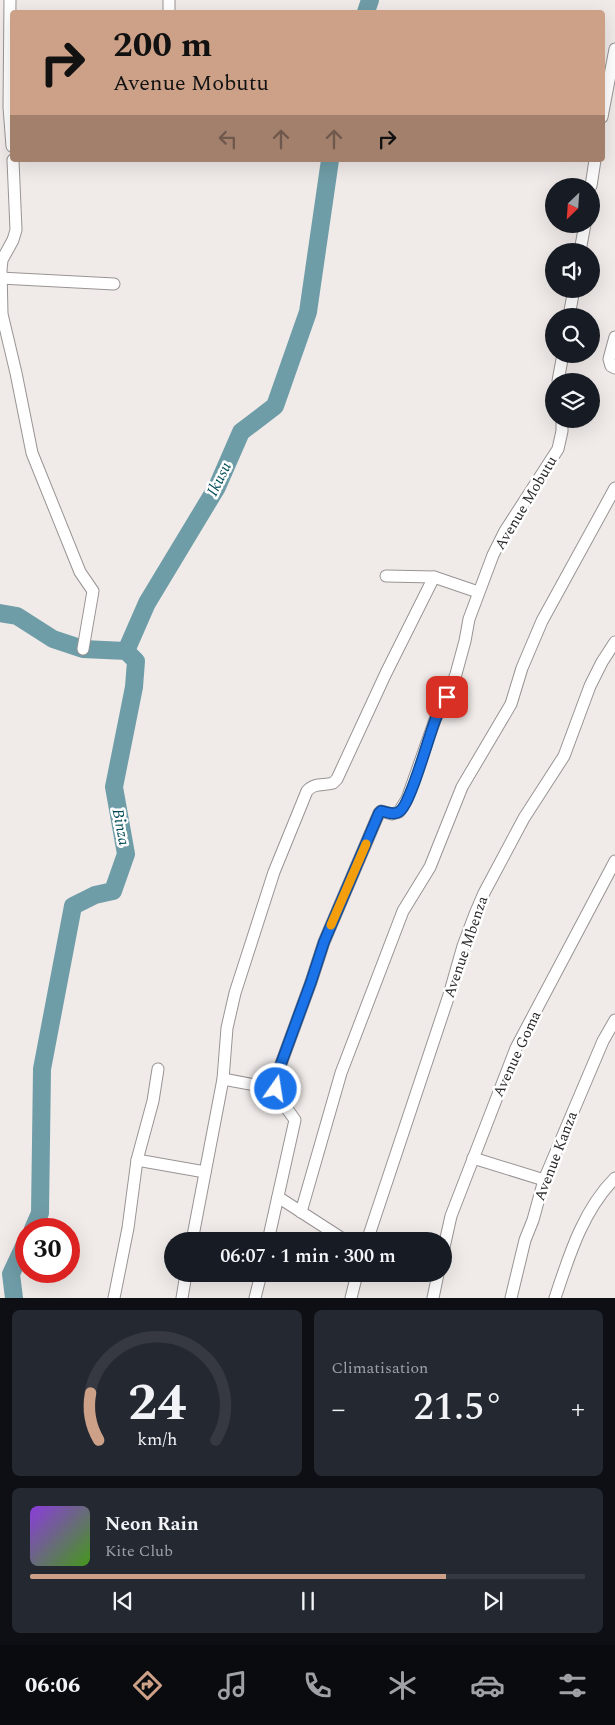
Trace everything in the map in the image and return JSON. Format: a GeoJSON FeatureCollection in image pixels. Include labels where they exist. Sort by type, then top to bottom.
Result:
{"type":"FeatureCollection","features":[{"type":"Feature","properties":{"kind":"street"},"geometry":{"type":"LineString","coordinates":[[10,0],[10,120]]}},
{"type":"Feature","properties":{"kind":"street"},"geometry":{"type":"LineString","coordinates":[[605,101],[615,49]]}},
{"type":"Feature","properties":{"kind":"street"},"geometry":{"type":"LineString","coordinates":[[13,162],[16,230],[14,240],[2,260],[0,279],[2,314],[32,453],[80,572],[93,591],[83,649]]}},
{"type":"Feature","properties":{"kind":"street"},"geometry":{"type":"LineString","coordinates":[[593,178],[596,162]]}},
{"type":"Feature","properties":{"kind":"street"},"geometry":{"type":"LineString","coordinates":[[0,279],[114,284]]}},
{"type":"Feature","properties":{"kind":"street"},"geometry":{"type":"LineString","coordinates":[[615,337],[609,358],[611,366],[615,368]]}},
{"type":"Feature","properties":{"kind":"street","name":"Avenue Mobutu"},"geometry":{"type":"LineString","coordinates":[[276,1089],[278,1072],[324,942],[379,813],[381,811],[392,814],[399,812],[408,798],[436,717],[447,697],[456,674],[469,619],[478,592],[505,531],[558,449],[562,428]]}},
{"type":"Feature","properties":{"kind":"street"},"geometry":{"type":"LineString","coordinates":[[301,1212],[341,1073],[403,911],[430,867],[462,787],[511,704],[522,668],[542,621],[615,488]]}},
{"type":"Feature","properties":{"kind":"street"},"geometry":{"type":"LineString","coordinates":[[386,576],[434,576],[478,592]]}},
{"type":"Feature","properties":{"kind":"street"},"geometry":{"type":"LineString","coordinates":[[194,1232],[223,1079],[227,1028],[235,993],[274,872],[307,791],[312,786],[333,783],[337,779],[434,576]]}},
{"type":"Feature","properties":{"kind":"street","name":"Avenue Mbenza"},"geometry":{"type":"LineString","coordinates":[[370,1232],[475,914],[484,893],[524,818],[564,756],[590,686],[615,642]]}},
{"type":"Feature","properties":{"kind":"street","name":"Avenue Goma"},"geometry":{"type":"LineString","coordinates":[[447,1232],[451,1216],[516,1048],[615,861]]}},
{"type":"Feature","properties":{"kind":"street","name":"Avenue Kanza"},"geometry":{"type":"LineString","coordinates":[[511,1298],[525,1240],[533,1220],[544,1180],[603,1041],[615,1020]]}},
{"type":"Feature","properties":{"kind":"street"},"geometry":{"type":"LineString","coordinates":[[114,1298],[128,1228],[137,1160],[154,1101],[158,1069]]}},
{"type":"Feature","properties":{"kind":"street"},"geometry":{"type":"LineString","coordinates":[[223,1079],[276,1089],[295,1120],[270,1232]]}},
{"type":"Feature","properties":{"kind":"street"},"geometry":{"type":"LineString","coordinates":[[473,1158],[544,1180]]}},
{"type":"Feature","properties":{"kind":"street"},"geometry":{"type":"LineString","coordinates":[[137,1160],[205,1172]]}},
{"type":"Feature","properties":{"kind":"street"},"geometry":{"type":"LineString","coordinates":[[555,1298],[565,1268],[589,1212],[615,1178]]}},
{"type":"Feature","properties":{"kind":"street"},"geometry":{"type":"LineString","coordinates":[[278,1197],[332,1232]]}},
{"type":"Feature","properties":{"kind":"street"},"geometry":{"type":"LineString","coordinates":[[182,1298],[185,1282]]}},
{"type":"Feature","properties":{"kind":"street"},"geometry":{"type":"LineString","coordinates":[[255,1298],[259,1282]]}},
{"type":"Feature","properties":{"kind":"street"},"geometry":{"type":"LineString","coordinates":[[351,1298],[356,1282]]}},
{"type":"Feature","properties":{"kind":"street"},"geometry":{"type":"LineString","coordinates":[[433,1298],[436,1282]]}},
{"type":"Feature","properties":{"kind":"waterway"},"geometry":{"type":"LineString","coordinates":[[367,10],[370,0]]}},
{"type":"Feature","properties":{"kind":"waterway","name":"Ikusu"},"geometry":{"type":"LineString","coordinates":[[126,651],[147,603],[217,487],[241,432],[275,406],[308,312],[330,162]]}},
{"type":"Feature","properties":{"kind":"waterway","name":"Binza"},"geometry":{"type":"LineString","coordinates":[[0,613],[17,616],[53,639],[83,649],[126,651],[136,661],[134,687],[114,787],[126,854],[113,891],[95,895],[73,906],[42,1069],[40,1213],[38,1218]]}},
{"type":"Feature","properties":{"kind":"waterway","name":"Binza"},"geometry":{"type":"LineString","coordinates":[[14,1298],[11,1274],[15,1265]]}},
{"type":"Feature","properties":{"kind":"slow traffic"},"geometry":{"type":"LineString","coordinates":[[331,925],[366,844]]}},
{"type":"Feature","properties":{"kind":"route"},"geometry":{"type":"LineString","coordinates":[[276,1089],[278,1072],[324,942],[379,813],[381,811],[392,814],[399,812],[403,807],[414,784],[436,717],[447,697]]}}]}
